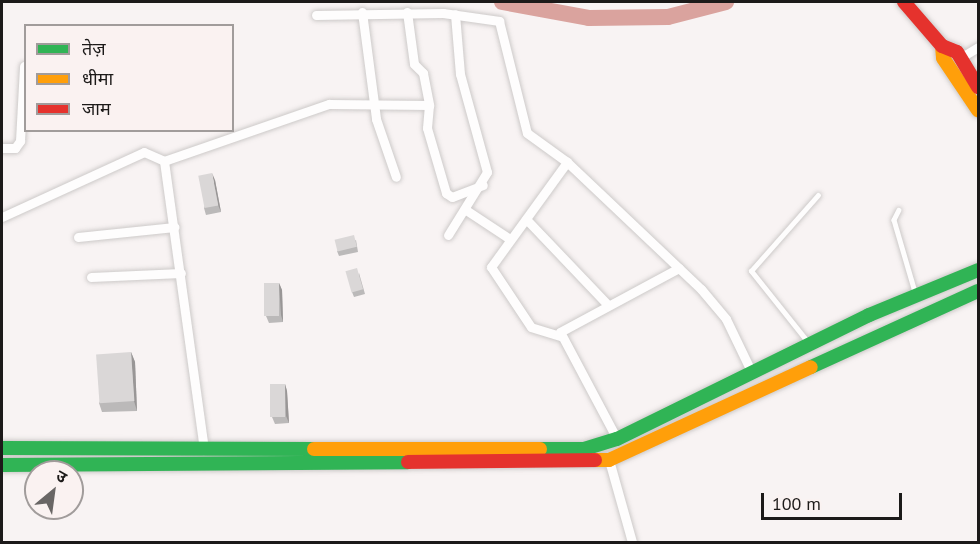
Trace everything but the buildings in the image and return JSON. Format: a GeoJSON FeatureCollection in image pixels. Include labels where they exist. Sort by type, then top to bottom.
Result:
{"type":"FeatureCollection","features":[{"type":"Feature","properties":{"kind":"main road"},"geometry":{"type":"LineString","coordinates":[[904,2],[942,46],[960,58],[978,87]]}},
{"type":"Feature","properties":{"kind":"main road"},"geometry":{"type":"LineString","coordinates":[[942,46],[944,58],[978,110]]}},
{"type":"Feature","properties":{"kind":"main road"},"geometry":{"type":"LineString","coordinates":[[2,448],[584,449],[617,439],[916,294],[978,270]]}},
{"type":"Feature","properties":{"kind":"main road"},"geometry":{"type":"LineString","coordinates":[[2,465],[206,467],[609,460],[978,291]]}},
{"type":"Feature","properties":{"kind":"street"},"geometry":{"type":"LineString","coordinates":[[363,12],[376,105],[396,177]]}},
{"type":"Feature","properties":{"kind":"street"},"geometry":{"type":"LineString","coordinates":[[316,15],[363,12],[455,14],[503,25],[523,123],[534,140],[567,162],[679,268],[726,319],[752,373]]}},
{"type":"Feature","properties":{"kind":"street"},"geometry":{"type":"LineString","coordinates":[[406,12],[414,64],[422,71],[429,105],[427,128],[448,196],[483,185]]}},
{"type":"Feature","properties":{"kind":"street"},"geometry":{"type":"LineString","coordinates":[[448,235],[483,185],[487,172],[460,74],[455,14]]}},
{"type":"Feature","properties":{"kind":"street"},"geometry":{"type":"LineString","coordinates":[[960,58],[978,47]]}},
{"type":"Feature","properties":{"kind":"street"},"geometry":{"type":"LineString","coordinates":[[2,148],[15,148],[20,141],[24,66]]}},
{"type":"Feature","properties":{"kind":"street"},"geometry":{"type":"LineString","coordinates":[[2,217],[144,152],[164,161],[317,107],[429,105]]}},
{"type":"Feature","properties":{"kind":"street"},"geometry":{"type":"LineString","coordinates":[[164,161],[206,467]]}},
{"type":"Feature","properties":{"kind":"street"},"geometry":{"type":"LineString","coordinates":[[567,162],[492,262],[493,273],[531,327],[560,336],[617,439]]}},
{"type":"Feature","properties":{"kind":"street"},"geometry":{"type":"LineString","coordinates":[[466,210],[510,239]]}},
{"type":"Feature","properties":{"kind":"street"},"geometry":{"type":"LineString","coordinates":[[526,219],[608,305]]}},
{"type":"Feature","properties":{"kind":"street"},"geometry":{"type":"LineString","coordinates":[[78,237],[174,227]]}},
{"type":"Feature","properties":{"kind":"street"},"geometry":{"type":"LineString","coordinates":[[560,336],[563,328],[679,268]]}},
{"type":"Feature","properties":{"kind":"street"},"geometry":{"type":"LineString","coordinates":[[91,277],[181,273]]}},
{"type":"Feature","properties":{"kind":"street"},"geometry":{"type":"LineString","coordinates":[[609,460],[632,543]]}},
{"type":"Feature","properties":{"kind":"lane"},"geometry":{"type":"LineString","coordinates":[[808,345],[751,271],[818,195]]}},
{"type":"Feature","properties":{"kind":"lane"},"geometry":{"type":"LineString","coordinates":[[899,210],[894,219],[916,294]]}},
{"type":"Feature","properties":{"kind":"waterway"},"geometry":{"type":"LineString","coordinates":[[502,2],[589,18],[668,17],[726,2]]}},
{"type":"Feature","properties":{"kind":"traffic: fast"},"geometry":{"type":"LineString","coordinates":[[540,449],[584,449],[617,439],[869,315],[978,270]]}},
{"type":"Feature","properties":{"kind":"traffic: fast"},"geometry":{"type":"LineString","coordinates":[[811,367],[978,291]]}},
{"type":"Feature","properties":{"kind":"traffic: fast"},"geometry":{"type":"LineString","coordinates":[[2,448],[314,449]]}},
{"type":"Feature","properties":{"kind":"traffic: fast"},"geometry":{"type":"LineString","coordinates":[[2,465],[408,462]]}},
{"type":"Feature","properties":{"kind":"traffic: slow"},"geometry":{"type":"LineString","coordinates":[[942,46],[943,58],[978,110]]}},
{"type":"Feature","properties":{"kind":"traffic: slow"},"geometry":{"type":"LineString","coordinates":[[595,460],[609,460],[811,367]]}},
{"type":"Feature","properties":{"kind":"traffic: slow"},"geometry":{"type":"LineString","coordinates":[[314,449],[540,449]]}},
{"type":"Feature","properties":{"kind":"traffic: jam"},"geometry":{"type":"LineString","coordinates":[[904,2],[942,46],[957,52],[978,87]]}},
{"type":"Feature","properties":{"kind":"traffic: jam"},"geometry":{"type":"LineString","coordinates":[[408,462],[595,460]]}}]}
